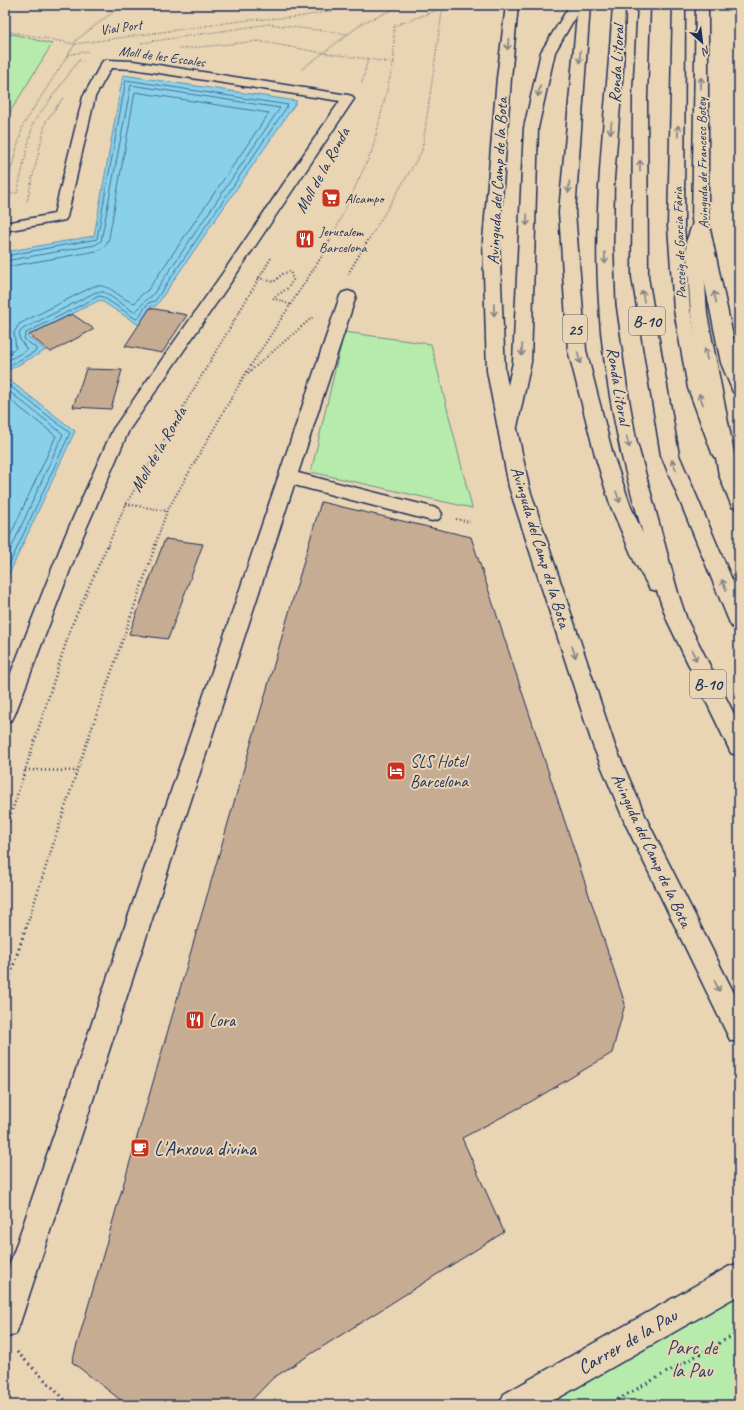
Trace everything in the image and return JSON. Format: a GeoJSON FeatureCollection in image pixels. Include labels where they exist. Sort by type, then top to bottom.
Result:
{"type":"FeatureCollection","features":[{"type":"Feature","properties":{"kind":"main road","name":"Avinguda del Camp de la Bota"},"geometry":{"type":"LineString","coordinates":[[512,5],[504,78],[491,241],[496,371],[519,487],[604,746],[637,823],[739,1031]]}},
{"type":"Feature","properties":{"kind":"main road","name":"Ronda Litoral"},"geometry":{"type":"LineString","coordinates":[[619,5],[616,69],[607,186],[605,245],[607,304],[627,439],[676,620],[739,747]]}},
{"type":"Feature","properties":{"kind":"main road","name":"Ronda Litoral"},"geometry":{"type":"LineString","coordinates":[[644,5],[640,97],[640,277],[670,455],[739,621]]}},
{"type":"Feature","properties":{"kind":"main road","name":"Passeig de Garcia Fària"},"geometry":{"type":"LineString","coordinates":[[679,5],[676,226],[682,310],[697,388],[728,475]]}},
{"type":"Feature","properties":{"kind":"main road","name":"Avinguda de Francesc Botey"},"geometry":{"type":"LineString","coordinates":[[702,5],[700,220],[730,363],[739,388]]}},
{"type":"Feature","properties":{"kind":"main road"},"geometry":{"type":"LineString","coordinates":[[508,427],[522,362],[531,128],[548,52],[581,9]]}},
{"type":"Feature","properties":{"kind":"main road","name":"25"},"geometry":{"type":"LineString","coordinates":[[581,9],[567,212],[577,350],[604,454],[621,507],[645,563],[676,620]]}},
{"type":"Feature","properties":{"kind":"main road"},"geometry":{"type":"LineString","coordinates":[[700,220],[694,242],[699,314],[728,475],[739,502]]}},
{"type":"Feature","properties":{"kind":"main road"},"geometry":{"type":"LineString","coordinates":[[5,1323],[348,296]]}},
{"type":"Feature","properties":{"kind":"main road"},"geometry":{"type":"LineString","coordinates":[[287,477],[432,514]]}},
{"type":"Feature","properties":{"kind":"main road","name":"Carrer de la Pau"},"geometry":{"type":"LineString","coordinates":[[515,1405],[739,1278]]}},
{"type":"Feature","properties":{"kind":"lane","name":"Moll de les Escales"},"geometry":{"type":"LineString","coordinates":[[33,222],[60,217],[89,97],[107,64],[133,65],[348,99]]}},
{"type":"Feature","properties":{"kind":"lane","name":"Moll de la Ronda"},"geometry":{"type":"LineString","coordinates":[[5,714],[74,536],[121,429],[228,276],[348,99]]}},
{"type":"Feature","properties":{"kind":"lane"},"geometry":{"type":"LineString","coordinates":[[5,227],[33,222]]}},
{"type":"Feature","properties":{"kind":"path"},"geometry":{"type":"LineString","coordinates":[[84,61],[79,60],[33,123],[17,193],[5,193],[23,125],[75,44],[75,41],[122,5]]}},
{"type":"Feature","properties":{"kind":"path","name":"Vial Port"},"geometry":{"type":"LineString","coordinates":[[5,31],[75,44],[248,20],[299,17],[360,5]]}},
{"type":"Feature","properties":{"kind":"path"},"geometry":{"type":"LineString","coordinates":[[297,73],[364,22],[404,5]]}},
{"type":"Feature","properties":{"kind":"path"},"geometry":{"type":"LineString","coordinates":[[5,991],[77,771],[167,511],[244,376],[324,253],[372,151],[394,63],[394,26],[443,6]]}},
{"type":"Feature","properties":{"kind":"path"},"geometry":{"type":"LineString","coordinates":[[348,274],[422,151],[443,6]]}},
{"type":"Feature","properties":{"kind":"path"},"geometry":{"type":"LineString","coordinates":[[135,44],[269,24],[348,34]]}},
{"type":"Feature","properties":{"kind":"path"},"geometry":{"type":"LineString","coordinates":[[172,49],[258,41],[323,53],[394,63]]}},
{"type":"Feature","properties":{"kind":"path"},"geometry":{"type":"LineString","coordinates":[[361,88],[368,59]]}},
{"type":"Feature","properties":{"kind":"path"},"geometry":{"type":"LineString","coordinates":[[33,222],[27,202],[46,121],[63,97]]}},
{"type":"Feature","properties":{"kind":"path","name":"Moll de la Ronda"},"geometry":{"type":"LineString","coordinates":[[5,833],[71,627],[126,504],[274,253]]}},
{"type":"Feature","properties":{"kind":"path"},"geometry":{"type":"LineString","coordinates":[[258,278],[274,282],[282,274],[290,271],[293,280],[288,288],[273,298],[291,305]]}},
{"type":"Feature","properties":{"kind":"path"},"geometry":{"type":"LineString","coordinates":[[244,376],[316,314]]}},
{"type":"Feature","properties":{"kind":"path"},"geometry":{"type":"LineString","coordinates":[[126,504],[167,511]]}},
{"type":"Feature","properties":{"kind":"path"},"geometry":{"type":"LineString","coordinates":[[26,770],[77,771]]}},
{"type":"Feature","properties":{"kind":"path"},"geometry":{"type":"LineString","coordinates":[[608,1405],[739,1332]]}},
{"type":"Feature","properties":{"kind":"path"},"geometry":{"type":"LineString","coordinates":[[16,1351],[70,1405]]}},
{"type":"Feature","properties":{"kind":"green space"},"geometry":{"type":"Polygon","coordinates":[[[12,34],[52,44],[5,120],[5,39],[12,34]]]}},
{"type":"Feature","properties":{"kind":"green space"},"geometry":{"type":"Polygon","coordinates":[[[344,332],[431,344],[472,508],[311,472],[344,332]]]}},
{"type":"Feature","properties":{"kind":"green space","name":"Parc de la Pau"},"geometry":{"type":"Polygon","coordinates":[[[739,1278],[739,1405],[515,1405],[739,1278]]]}},
{"type":"Feature","properties":{"kind":"water"},"geometry":{"type":"Polygon","coordinates":[[[123,75],[297,101],[156,306],[151,306],[139,325],[100,300],[27,336],[46,350],[5,372],[5,252],[94,236],[123,75]]]}},
{"type":"Feature","properties":{"kind":"water"},"geometry":{"type":"Polygon","coordinates":[[[5,377],[75,431],[5,583],[5,377]]]}},
{"type":"Feature","properties":{"kind":"building"},"geometry":{"type":"Polygon","coordinates":[[[150,308],[187,315],[162,353],[125,346],[150,308]]]}},
{"type":"Feature","properties":{"kind":"building"},"geometry":{"type":"Polygon","coordinates":[[[72,314],[94,329],[51,352],[29,335],[72,314]]]}},
{"type":"Feature","properties":{"kind":"building"},"geometry":{"type":"Polygon","coordinates":[[[86,369],[122,370],[111,409],[73,407],[86,369]]]}},
{"type":"Feature","properties":{"kind":"building","name":"SLS Hotel Barcelona"},"geometry":{"type":"Polygon","coordinates":[[[321,502],[471,537],[625,1004],[612,1053],[532,1101],[462,1138],[504,1232],[273,1378],[247,1405],[127,1405],[72,1362],[321,502]]]}},
{"type":"Feature","properties":{"kind":"building"},"geometry":{"type":"Polygon","coordinates":[[[165,539],[203,544],[168,639],[129,634],[165,539]]]}},
{"type":"Feature","properties":{"kind":"place","name":"Alcampo"},"geometry":{"type":"Point","coordinates":[331,198]}},
{"type":"Feature","properties":{"kind":"place","name":"Jerusalem Barcelona"},"geometry":{"type":"Point","coordinates":[305,239]}},
{"type":"Feature","properties":{"kind":"place","name":"SLS Hotel Barcelona"},"geometry":{"type":"Point","coordinates":[396,771]}},
{"type":"Feature","properties":{"kind":"place","name":"Lora"},"geometry":{"type":"Point","coordinates":[195,1020]}},
{"type":"Feature","properties":{"kind":"place","name":"L'Anxova divina"},"geometry":{"type":"Point","coordinates":[140,1148]}}]}
